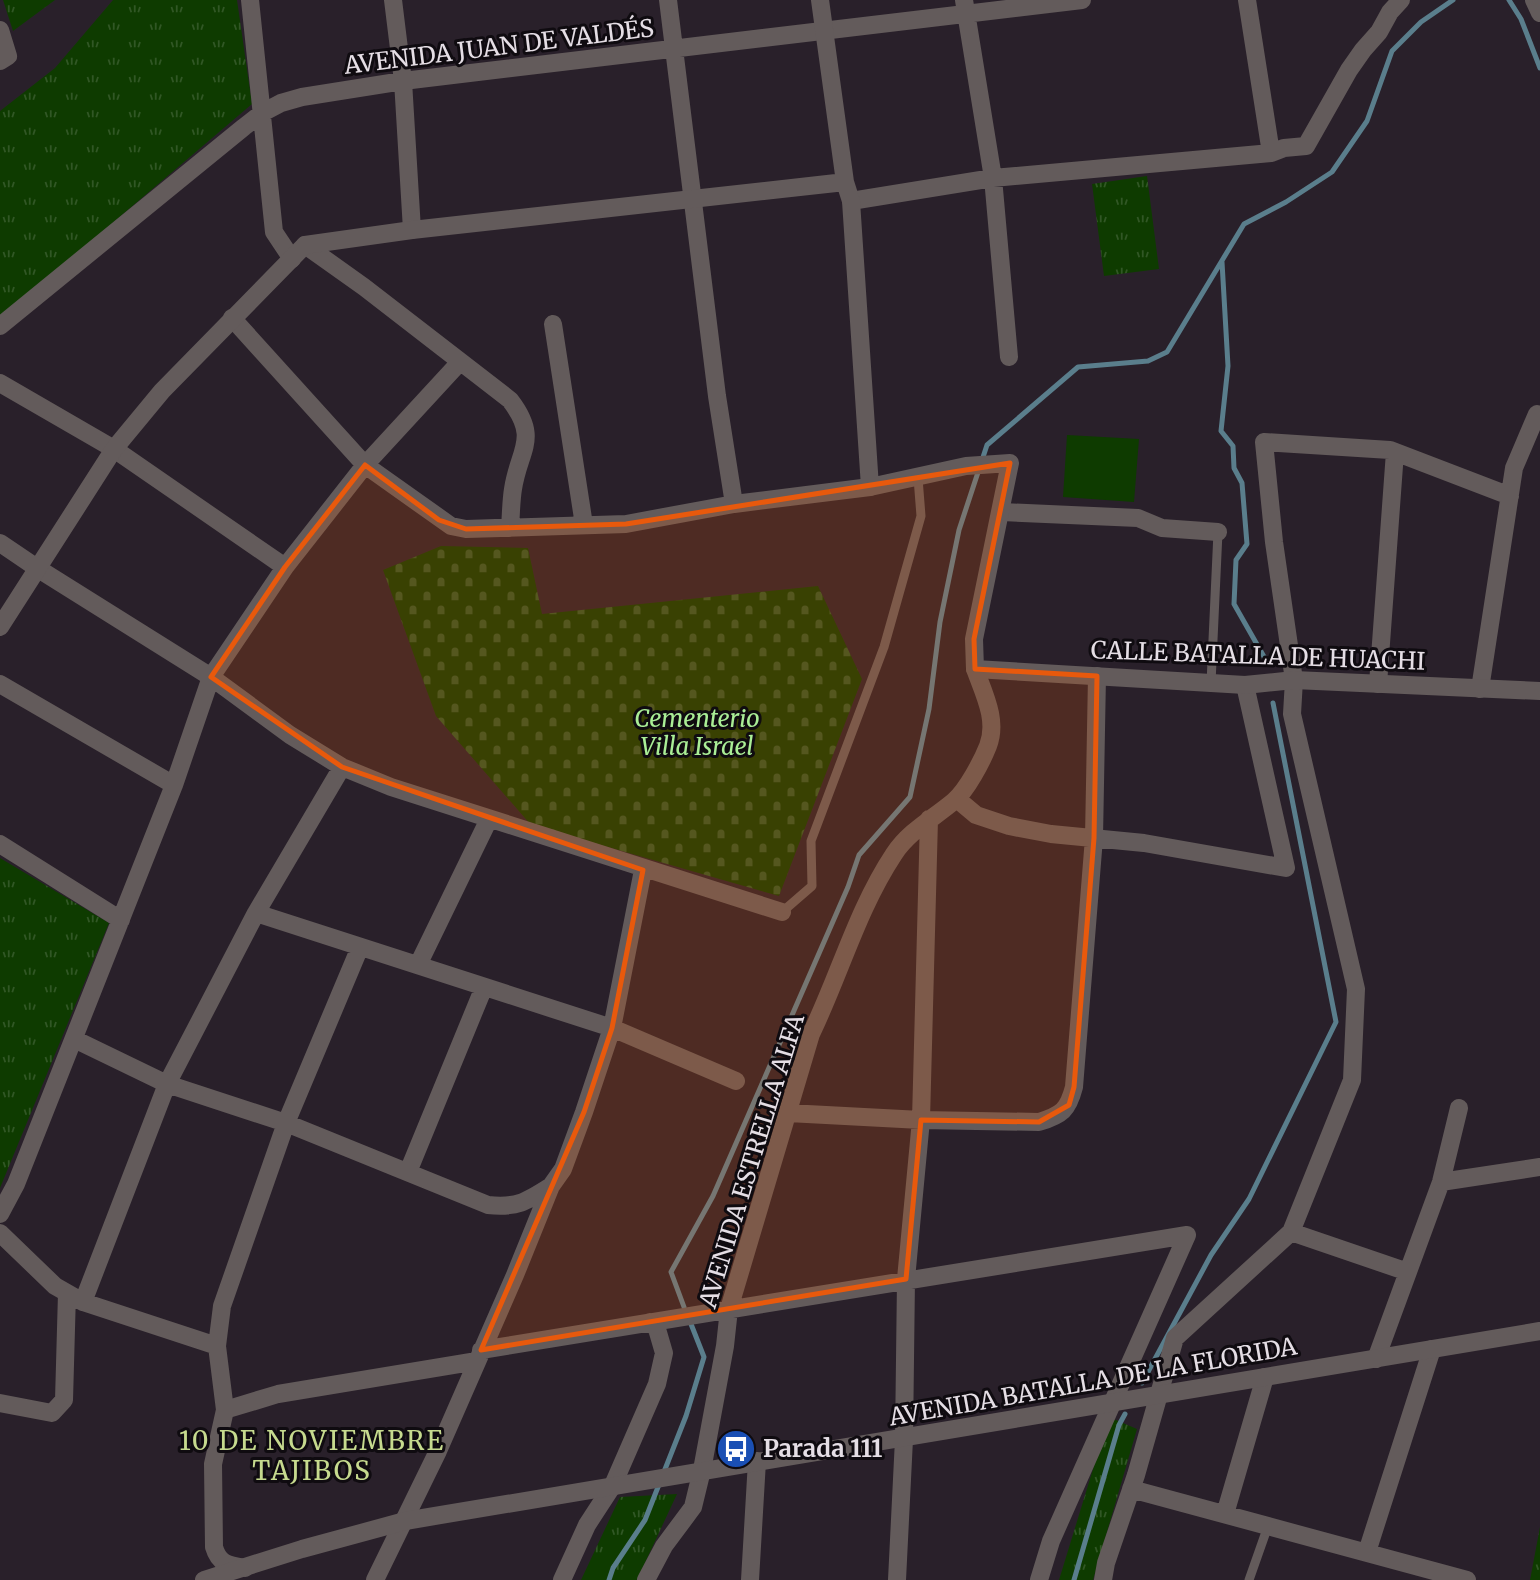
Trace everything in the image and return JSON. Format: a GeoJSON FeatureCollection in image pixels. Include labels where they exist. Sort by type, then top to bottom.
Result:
{"type":"FeatureCollection","features":[{"type":"Feature","properties":{"kind":"street"},"geometry":{"type":"LineString","coordinates":[[250,0],[274,232],[292,259]]}},
{"type":"Feature","properties":{"kind":"street"},"geometry":{"type":"LineString","coordinates":[[393,0],[403,81],[412,230]]}},
{"type":"Feature","properties":{"kind":"street"},"geometry":{"type":"LineString","coordinates":[[668,0],[717,397],[734,504]]}},
{"type":"Feature","properties":{"kind":"street"},"geometry":{"type":"LineString","coordinates":[[820,0],[845,182],[851,201],[870,487]]}},
{"type":"Feature","properties":{"kind":"street","name":"AVENIDA JUAN DE VALDÉS"},"geometry":{"type":"LineString","coordinates":[[0,326],[262,113],[281,103],[302,97],[403,81],[824,31],[965,7],[1082,0]]}},
{"type":"Feature","properties":{"kind":"street"},"geometry":{"type":"LineString","coordinates":[[1247,0],[1271,153]]}},
{"type":"Feature","properties":{"kind":"street"},"geometry":{"type":"LineString","coordinates":[[851,201],[993,178],[1271,153],[1284,148],[1306,146],[1349,70],[1380,32],[1390,12],[1401,0]]}},
{"type":"Feature","properties":{"kind":"street"},"geometry":{"type":"LineString","coordinates":[[1534,0],[1540,13]]}},
{"type":"Feature","properties":{"kind":"street"},"geometry":{"type":"LineString","coordinates":[[965,7],[993,178],[1009,357]]}},
{"type":"Feature","properties":{"kind":"street"},"geometry":{"type":"LineString","coordinates":[[0,30],[8,56],[0,61]]}},
{"type":"Feature","properties":{"kind":"street"},"geometry":{"type":"LineString","coordinates":[[0,627],[114,449],[162,391],[304,245],[412,230],[845,182]]}},
{"type":"Feature","properties":{"kind":"street"},"geometry":{"type":"LineString","coordinates":[[304,245],[364,286],[459,363],[510,400],[521,415],[527,432],[513,487],[510,528]]}},
{"type":"Feature","properties":{"kind":"street"},"geometry":{"type":"LineString","coordinates":[[232,318],[365,465],[451,526],[466,529],[626,524],[734,504],[870,487],[918,478]]}},
{"type":"Feature","properties":{"kind":"street"},"geometry":{"type":"LineString","coordinates":[[553,324],[584,525]]}},
{"type":"Feature","properties":{"kind":"street"},"geometry":{"type":"LineString","coordinates":[[0,1214],[16,1184],[74,1040],[173,785],[211,677],[285,567],[365,465],[459,363]]}},
{"type":"Feature","properties":{"kind":"street"},"geometry":{"type":"LineString","coordinates":[[0,383],[114,449],[285,567]]}},
{"type":"Feature","properties":{"kind":"street"},"geometry":{"type":"LineString","coordinates":[[1480,689],[1514,468],[1536,414]]}},
{"type":"Feature","properties":{"kind":"street"},"geometry":{"type":"LineString","coordinates":[[1103,1580],[1175,1338],[1291,1232],[1352,1080],[1356,989],[1292,714],[1294,680],[1274,542],[1264,442],[1395,452],[1510,496]]}},
{"type":"Feature","properties":{"kind":"street"},"geometry":{"type":"LineString","coordinates":[[1378,684],[1395,452]]}},
{"type":"Feature","properties":{"kind":"street","name":"AVENIDA ESTRELLA ALFA"},"geometry":{"type":"LineString","coordinates":[[646,1580],[664,1546],[693,1507],[725,1346],[729,1308],[811,1034],[830,995],[856,922],[895,853],[906,839],[957,799],[989,744],[992,724],[975,669],[974,639],[1010,463],[968,466],[918,478]]}},
{"type":"Feature","properties":{"kind":"street"},"geometry":{"type":"LineString","coordinates":[[1002,512],[1138,518],[1162,528],[1217,533]]}},
{"type":"Feature","properties":{"kind":"street"},"geometry":{"type":"LineString","coordinates":[[0,543],[211,677],[290,735],[342,767],[391,787],[643,870],[782,912]]}},
{"type":"Feature","properties":{"kind":"street","name":"CALLE BATALLA DE HUACHI"},"geometry":{"type":"LineString","coordinates":[[975,669],[1245,685],[1294,680],[1540,691]]}},
{"type":"Feature","properties":{"kind":"street"},"geometry":{"type":"LineString","coordinates":[[788,1114],[1039,1122],[1055,1117],[1069,1105],[1074,1087],[1094,838],[1097,676]]}},
{"type":"Feature","properties":{"kind":"street"},"geometry":{"type":"LineString","coordinates":[[0,684],[173,785]]}},
{"type":"Feature","properties":{"kind":"street"},"geometry":{"type":"LineString","coordinates":[[957,799],[976,815],[1009,826],[1051,834],[1144,844],[1286,868],[1245,685]]}},
{"type":"Feature","properties":{"kind":"street"},"geometry":{"type":"LineString","coordinates":[[0,1404],[52,1413],[64,1400],[75,1297],[167,1084],[256,913],[342,767]]}},
{"type":"Feature","properties":{"kind":"street"},"geometry":{"type":"LineString","coordinates":[[418,965],[489,819]]}},
{"type":"Feature","properties":{"kind":"street"},"geometry":{"type":"LineString","coordinates":[[897,1580],[904,1439],[906,1279],[920,1120],[929,819]]}},
{"type":"Feature","properties":{"kind":"street"},"geometry":{"type":"LineString","coordinates":[[0,844],[121,920]]}},
{"type":"Feature","properties":{"kind":"street"},"geometry":{"type":"LineString","coordinates":[[375,1580],[405,1521],[515,1275],[551,1186],[563,1168],[612,1028],[643,870]]}},
{"type":"Feature","properties":{"kind":"street"},"geometry":{"type":"LineString","coordinates":[[256,913],[612,1028],[736,1081]]}},
{"type":"Feature","properties":{"kind":"street"},"geometry":{"type":"LineString","coordinates":[[245,1568],[226,1564],[217,1558],[214,1547],[213,1464],[225,1410],[217,1346],[222,1306],[286,1123],[360,947]]}},
{"type":"Feature","properties":{"kind":"street"},"geometry":{"type":"LineString","coordinates":[[408,1172],[484,987]]}},
{"type":"Feature","properties":{"kind":"street"},"geometry":{"type":"LineString","coordinates":[[74,1040],[167,1084],[286,1123],[488,1205],[509,1208],[531,1199],[551,1186]]}},
{"type":"Feature","properties":{"kind":"street"},"geometry":{"type":"LineString","coordinates":[[1376,1359],[1441,1182],[1459,1108]]}},
{"type":"Feature","properties":{"kind":"street"},"geometry":{"type":"LineString","coordinates":[[1441,1182],[1540,1167]]}},
{"type":"Feature","properties":{"kind":"street"},"geometry":{"type":"LineString","coordinates":[[1291,1232],[1408,1272]]}},
{"type":"Feature","properties":{"kind":"street"},"geometry":{"type":"LineString","coordinates":[[0,1233],[55,1286],[75,1297],[217,1346]]}},
{"type":"Feature","properties":{"kind":"street"},"geometry":{"type":"LineString","coordinates":[[225,1410],[278,1394],[650,1322],[1186,1235],[1051,1541],[1039,1580]]}},
{"type":"Feature","properties":{"kind":"street"},"geometry":{"type":"LineString","coordinates":[[562,1580],[587,1525],[613,1485],[657,1384],[664,1353],[657,1329],[650,1322]]}},
{"type":"Feature","properties":{"kind":"street","name":"AVENIDA BATALLA DE LA FLORIDA"},"geometry":{"type":"LineString","coordinates":[[212,1579],[302,1549],[405,1521],[1540,1331]]}},
{"type":"Feature","properties":{"kind":"street"},"geometry":{"type":"LineString","coordinates":[[1367,1552],[1432,1349]]}},
{"type":"Feature","properties":{"kind":"street"},"geometry":{"type":"LineString","coordinates":[[1225,1514],[1265,1377]]}},
{"type":"Feature","properties":{"kind":"street"},"geometry":{"type":"LineString","coordinates":[[750,1580],[757,1461]]}},
{"type":"Feature","properties":{"kind":"street"},"geometry":{"type":"LineString","coordinates":[[1131,1489],[1468,1580]]}},
{"type":"Feature","properties":{"kind":"lane"},"geometry":{"type":"LineString","coordinates":[[782,912],[812,886],[811,841],[884,647],[921,516],[918,478]]}},
{"type":"Feature","properties":{"kind":"lane"},"geometry":{"type":"LineString","coordinates":[[1211,683],[1217,533]]}},
{"type":"Feature","properties":{"kind":"lane"},"geometry":{"type":"LineString","coordinates":[[1249,1580],[1268,1526]]}},
{"type":"Feature","properties":{"kind":"highlighted area"},"geometry":{"type":"Polygon","coordinates":[[[1010,463],[974,639],[975,669],[1097,676],[1094,838],[1074,1087],[1069,1105],[1039,1122],[921,1120],[906,1279],[481,1350],[584,1112],[612,1028],[643,870],[342,767],[211,677],[285,567],[365,465],[439,520],[466,529],[626,524],[1010,463]]]}},
{"type":"Feature","properties":{"kind":"green space"},"geometry":{"type":"Polygon","coordinates":[[[3,0],[55,0],[13,31],[3,0]]]}},
{"type":"Feature","properties":{"kind":"green space"},"geometry":{"type":"Polygon","coordinates":[[[113,0],[237,0],[252,104],[0,319],[0,111],[55,68],[113,0]]]}},
{"type":"Feature","properties":{"kind":"green space"},"geometry":{"type":"Polygon","coordinates":[[[1147,176],[1159,269],[1104,276],[1092,184],[1147,176]]]}},
{"type":"Feature","properties":{"kind":"green space"},"geometry":{"type":"Polygon","coordinates":[[[1067,435],[1139,439],[1134,502],[1063,497],[1067,435]]]}},
{"type":"Feature","properties":{"kind":"green space","name":"Cementerio Villa Israel"},"geometry":{"type":"Polygon","coordinates":[[[441,546],[528,548],[542,614],[818,586],[862,679],[779,896],[531,825],[436,716],[383,570],[441,546]]]}},
{"type":"Feature","properties":{"kind":"green space"},"geometry":{"type":"Polygon","coordinates":[[[0,858],[109,923],[0,1188],[0,858]]]}},
{"type":"Feature","properties":{"kind":"green space"},"geometry":{"type":"Polygon","coordinates":[[[1109,1417],[1137,1429],[1093,1580],[1059,1580],[1109,1417]]]}},
{"type":"Feature","properties":{"kind":"green space"},"geometry":{"type":"Polygon","coordinates":[[[677,1494],[637,1580],[581,1580],[620,1497],[677,1494]]]}},
{"type":"Feature","properties":{"kind":"green space"},"geometry":{"type":"Polygon","coordinates":[[[1540,1527],[1540,1580],[1530,1580],[1540,1527]]]}},
{"type":"Feature","properties":{"kind":"waterway"},"geometry":{"type":"LineString","coordinates":[[684,1307],[671,1272],[713,1196],[848,887],[859,855],[910,797],[929,709],[940,622],[959,530],[987,445],[1078,367],[1148,361],[1167,352],[1244,224],[1286,202],[1332,172],[1367,121],[1392,51],[1421,22],[1453,0]]}},
{"type":"Feature","properties":{"kind":"waterway"},"geometry":{"type":"LineString","coordinates":[[1509,0],[1521,19],[1540,68]]}},
{"type":"Feature","properties":{"kind":"waterway"},"geometry":{"type":"LineString","coordinates":[[1222,262],[1228,366],[1221,431],[1233,446],[1234,468],[1242,483],[1247,544],[1236,560],[1234,604],[1267,662]]}},
{"type":"Feature","properties":{"kind":"waterway"},"geometry":{"type":"LineString","coordinates":[[1142,1383],[1211,1255],[1249,1199],[1336,1022],[1273,703]]}},
{"type":"Feature","properties":{"kind":"waterway"},"geometry":{"type":"LineString","coordinates":[[609,1580],[613,1568],[645,1520],[686,1416],[704,1357],[691,1324]]}},
{"type":"Feature","properties":{"kind":"waterway"},"geometry":{"type":"LineString","coordinates":[[1074,1580],[1119,1425],[1125,1414]]}},
{"type":"Feature","properties":{"kind":"place","name":"Parada 111"},"geometry":{"type":"Point","coordinates":[736,1449]}},
{"type":"Feature","properties":{"kind":"district","name":"10 DE NOVIEMBRE TAJIBOS"},"geometry":{"type":"Point","coordinates":[312,1456]}}]}
